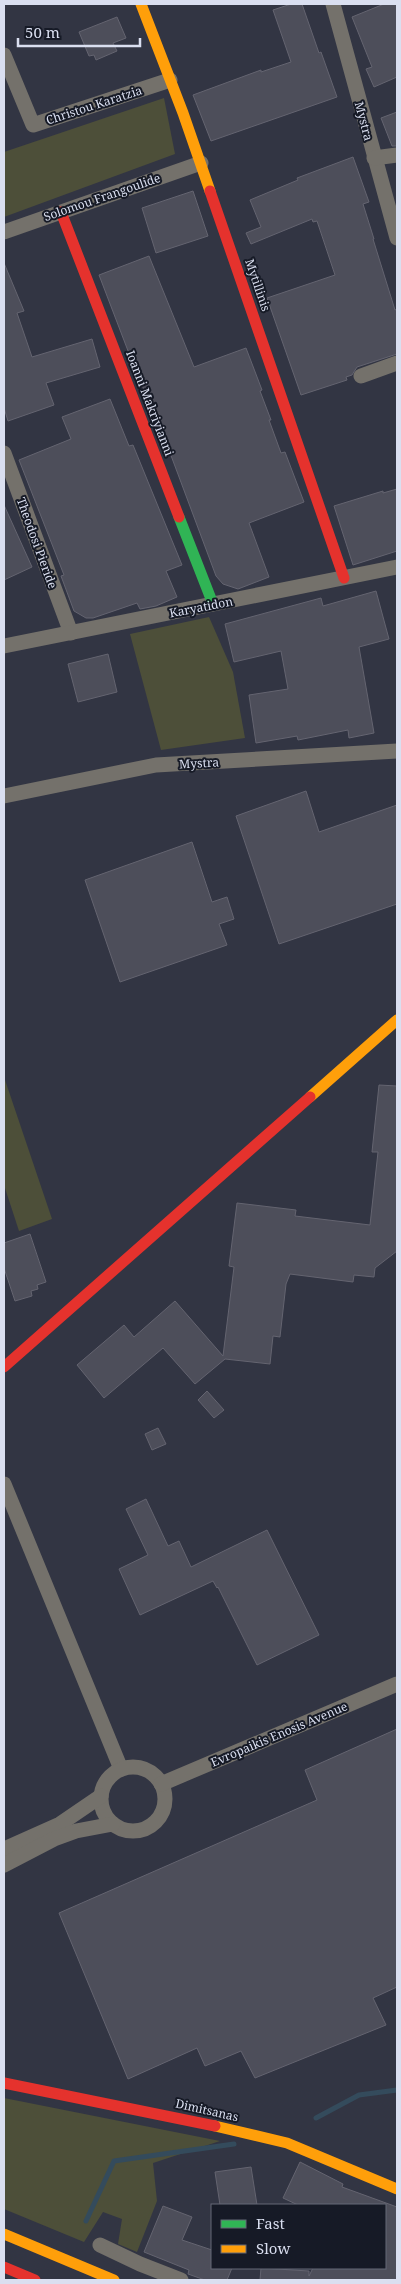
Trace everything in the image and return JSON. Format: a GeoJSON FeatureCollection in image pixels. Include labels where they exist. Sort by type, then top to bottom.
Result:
{"type":"FeatureCollection","features":[{"type":"Feature","properties":{"kind":"main road","name":"Mytillinis"},"geometry":{"type":"LineString","coordinates":[[141,4],[200,163],[344,578]]}},
{"type":"Feature","properties":{"kind":"main road","name":"Ioanni Makriyianni"},"geometry":{"type":"LineString","coordinates":[[61,212],[213,604]]}},
{"type":"Feature","properties":{"kind":"main road"},"geometry":{"type":"LineString","coordinates":[[4,1367],[397,1020]]}},
{"type":"Feature","properties":{"kind":"main road","name":"Dimitsanas"},"geometry":{"type":"LineString","coordinates":[[4,2083],[178,2117],[287,2143],[397,2189]]}},
{"type":"Feature","properties":{"kind":"main road"},"geometry":{"type":"LineString","coordinates":[[4,2234],[114,2280]]}},
{"type":"Feature","properties":{"kind":"main road"},"geometry":{"type":"LineString","coordinates":[[4,2267],[35,2280]]}},
{"type":"Feature","properties":{"kind":"street","name":"Mystra"},"geometry":{"type":"LineString","coordinates":[[333,4],[397,238]]}},
{"type":"Feature","properties":{"kind":"street","name":"Christou Karatzia"},"geometry":{"type":"LineString","coordinates":[[4,55],[33,125],[170,80]]}},
{"type":"Feature","properties":{"kind":"street"},"geometry":{"type":"LineString","coordinates":[[374,158],[397,155]]}},
{"type":"Feature","properties":{"kind":"street","name":"Solomou Frangoulide"},"geometry":{"type":"LineString","coordinates":[[4,232],[200,163]]}},
{"type":"Feature","properties":{"kind":"street"},"geometry":{"type":"LineString","coordinates":[[361,376],[397,363]]}},
{"type":"Feature","properties":{"kind":"street","name":"Theodosi Pieride"},"geometry":{"type":"LineString","coordinates":[[4,453],[71,633]]}},
{"type":"Feature","properties":{"kind":"street","name":"Karyatidon"},"geometry":{"type":"LineString","coordinates":[[4,646],[397,567]]}},
{"type":"Feature","properties":{"kind":"street","name":"Mystra"},"geometry":{"type":"LineString","coordinates":[[4,796],[156,765],[397,751]]}},
{"type":"Feature","properties":{"kind":"street"},"geometry":{"type":"LineString","coordinates":[[4,1484],[121,1769]]}},
{"type":"Feature","properties":{"kind":"street","name":"Evropaikis Enosis Avenue"},"geometry":{"type":"LineString","coordinates":[[161,1784],[397,1684]]}},
{"type":"Feature","properties":{"kind":"street"},"geometry":{"type":"LineString","coordinates":[[131,1767],[150,1771],[161,1784],[165,1796],[164,1806],[154,1823],[145,1829],[123,1830],[113,1824],[106,1816],[101,1796],[104,1784],[111,1775],[121,1769],[131,1767]]}},
{"type":"Feature","properties":{"kind":"street"},"geometry":{"type":"LineString","coordinates":[[4,1849],[60,1824],[101,1796]]}},
{"type":"Feature","properties":{"kind":"street"},"geometry":{"type":"LineString","coordinates":[[4,1865],[76,1831],[113,1824]]}},
{"type":"Feature","properties":{"kind":"street"},"geometry":{"type":"LineString","coordinates":[[100,2245],[140,2264],[181,2280]]}},
{"type":"Feature","properties":{"kind":"green space"},"geometry":{"type":"Polygon","coordinates":[[[164,98],[175,154],[4,217],[4,152],[164,98]]]}},
{"type":"Feature","properties":{"kind":"green space"},"geometry":{"type":"Polygon","coordinates":[[[209,617],[233,672],[245,738],[161,750],[130,634],[209,617]]]}},
{"type":"Feature","properties":{"kind":"green space"},"geometry":{"type":"Polygon","coordinates":[[[4,1077],[52,1219],[19,1231],[4,1185],[4,1077]]]}},
{"type":"Feature","properties":{"kind":"green space"},"geometry":{"type":"Polygon","coordinates":[[[4,2098],[220,2141],[153,2163],[157,2201],[137,2252],[118,2244],[122,2219],[103,2212],[84,2242],[4,2209],[4,2098]]]}},
{"type":"Feature","properties":{"kind":"building"},"geometry":{"type":"Polygon","coordinates":[[[291,4],[302,4],[337,97],[211,141],[193,95],[261,70],[261,72],[291,62],[273,10],[291,4]]]}},
{"type":"Feature","properties":{"kind":"building"},"geometry":{"type":"Polygon","coordinates":[[[384,4],[397,4],[397,77],[374,87],[366,69],[372,67],[352,17],[384,4]]]}},
{"type":"Feature","properties":{"kind":"building"},"geometry":{"type":"Polygon","coordinates":[[[117,17],[126,38],[113,43],[117,51],[96,60],[94,55],[89,56],[79,32],[117,17]]]}},
{"type":"Feature","properties":{"kind":"building"},"geometry":{"type":"Polygon","coordinates":[[[397,112],[397,146],[392,146],[381,118],[397,112]]]}},
{"type":"Feature","properties":{"kind":"building"},"geometry":{"type":"Polygon","coordinates":[[[353,157],[369,202],[363,204],[373,239],[395,310],[397,309],[397,354],[357,367],[352,375],[346,377],[347,380],[301,395],[267,298],[335,275],[317,221],[313,222],[312,219],[251,244],[246,233],[261,227],[250,200],[298,180],[297,178],[353,157]]]}},
{"type":"Feature","properties":{"kind":"building"},"geometry":{"type":"Polygon","coordinates":[[[193,191],[208,236],[156,253],[142,208],[193,191]]]}},
{"type":"Feature","properties":{"kind":"building"},"geometry":{"type":"Polygon","coordinates":[[[149,256],[194,367],[246,348],[262,390],[260,391],[281,453],[285,452],[304,502],[249,523],[269,577],[238,589],[223,584],[216,576],[154,410],[138,377],[99,275],[149,256]]]}},
{"type":"Feature","properties":{"kind":"building"},"geometry":{"type":"Polygon","coordinates":[[[4,263],[24,311],[17,313],[32,357],[92,339],[100,367],[46,383],[54,405],[8,421],[4,408],[4,263]]]}},
{"type":"Feature","properties":{"kind":"building"},"geometry":{"type":"Polygon","coordinates":[[[110,399],[129,446],[133,445],[182,565],[166,571],[177,597],[156,606],[140,609],[137,603],[93,618],[86,618],[74,611],[61,576],[64,575],[19,460],[71,439],[62,417],[110,399]]]}},
{"type":"Feature","properties":{"kind":"building"},"geometry":{"type":"Polygon","coordinates":[[[397,489],[397,551],[353,565],[334,506],[383,491],[383,493],[397,489]]]}},
{"type":"Feature","properties":{"kind":"building"},"geometry":{"type":"Polygon","coordinates":[[[4,505],[32,567],[4,580],[4,505]]]}},
{"type":"Feature","properties":{"kind":"building"},"geometry":{"type":"Polygon","coordinates":[[[376,591],[389,639],[359,647],[374,733],[349,738],[348,730],[298,740],[297,736],[256,743],[249,695],[288,689],[281,651],[234,662],[225,624],[321,598],[323,606],[376,591]]]}},
{"type":"Feature","properties":{"kind":"building"},"geometry":{"type":"Polygon","coordinates":[[[108,654],[117,692],[78,702],[68,664],[108,654]]]}},
{"type":"Feature","properties":{"kind":"building"},"geometry":{"type":"Polygon","coordinates":[[[306,791],[319,832],[397,805],[397,904],[279,944],[236,816],[306,791]]]}},
{"type":"Feature","properties":{"kind":"building"},"geometry":{"type":"Polygon","coordinates":[[[192,842],[212,902],[227,897],[234,919],[219,924],[227,945],[120,982],[85,880],[192,842]]]}},
{"type":"Feature","properties":{"kind":"building"},"geometry":{"type":"Polygon","coordinates":[[[379,1085],[397,1086],[397,1251],[375,1268],[374,1277],[354,1275],[353,1282],[290,1274],[286,1284],[280,1337],[273,1336],[270,1364],[225,1359],[195,1384],[163,1348],[104,1398],[77,1365],[124,1325],[134,1337],[175,1301],[223,1356],[234,1267],[229,1266],[237,1203],[296,1210],[295,1216],[370,1225],[378,1152],[372,1152],[379,1085]]]}},
{"type":"Feature","properties":{"kind":"building"},"geometry":{"type":"Polygon","coordinates":[[[30,1234],[46,1282],[37,1285],[38,1289],[31,1291],[32,1296],[15,1301],[4,1268],[4,1243],[30,1234]]]}},
{"type":"Feature","properties":{"kind":"building"},"geometry":{"type":"Polygon","coordinates":[[[207,1391],[224,1410],[214,1418],[198,1400],[207,1391]]]}},
{"type":"Feature","properties":{"kind":"building"},"geometry":{"type":"Polygon","coordinates":[[[158,1428],[166,1444],[152,1450],[145,1434],[158,1428]]]}},
{"type":"Feature","properties":{"kind":"building"},"geometry":{"type":"Polygon","coordinates":[[[146,1499],[168,1546],[179,1541],[191,1567],[267,1530],[319,1635],[257,1665],[218,1587],[213,1581],[140,1615],[119,1569],[148,1555],[126,1509],[146,1499]]]}},
{"type":"Feature","properties":{"kind":"building"},"geometry":{"type":"Polygon","coordinates":[[[397,1729],[397,1987],[373,1998],[386,2025],[255,2078],[241,2051],[205,2066],[197,2048],[128,2079],[59,1913],[317,1800],[305,1770],[397,1729]]]}},
{"type":"Feature","properties":{"kind":"building"},"geometry":{"type":"Polygon","coordinates":[[[300,2162],[343,2184],[342,2187],[397,2207],[397,2280],[260,2280],[261,2269],[309,2271],[309,2276],[312,2269],[386,2269],[386,2204],[296,2204],[283,2198],[300,2162]]]}},
{"type":"Feature","properties":{"kind":"building"},"geometry":{"type":"Polygon","coordinates":[[[251,2167],[257,2204],[220,2204],[215,2172],[251,2167]]]}},
{"type":"Feature","properties":{"kind":"building"},"geometry":{"type":"Polygon","coordinates":[[[163,2206],[192,2217],[182,2240],[211,2250],[211,2269],[232,2269],[227,2280],[205,2280],[188,2274],[189,2270],[144,2252],[163,2206]]]}},
{"type":"Feature","properties":{"kind":"waterway"},"geometry":{"type":"LineString","coordinates":[[316,2118],[359,2095],[397,2090]]}},
{"type":"Feature","properties":{"kind":"waterway"},"geometry":{"type":"LineString","coordinates":[[86,2221],[114,2161],[234,2144]]}},
{"type":"Feature","properties":{"kind":"traffic: fast"},"geometry":{"type":"LineString","coordinates":[[179,517],[213,604]]}},
{"type":"Feature","properties":{"kind":"traffic: slow"},"geometry":{"type":"LineString","coordinates":[[141,4],[183,113],[210,191]]}},
{"type":"Feature","properties":{"kind":"traffic: slow"},"geometry":{"type":"LineString","coordinates":[[310,1097],[397,1020]]}},
{"type":"Feature","properties":{"kind":"traffic: slow"},"geometry":{"type":"LineString","coordinates":[[215,2126],[287,2143],[397,2189]]}},
{"type":"Feature","properties":{"kind":"traffic: slow"},"geometry":{"type":"LineString","coordinates":[[4,2234],[114,2280]]}},
{"type":"Feature","properties":{"kind":"traffic: jam"},"geometry":{"type":"LineString","coordinates":[[210,191],[344,578]]}},
{"type":"Feature","properties":{"kind":"traffic: jam"},"geometry":{"type":"LineString","coordinates":[[61,212],[179,517]]}},
{"type":"Feature","properties":{"kind":"traffic: jam"},"geometry":{"type":"LineString","coordinates":[[4,1367],[310,1097]]}},
{"type":"Feature","properties":{"kind":"traffic: jam"},"geometry":{"type":"LineString","coordinates":[[4,2083],[215,2126]]}},
{"type":"Feature","properties":{"kind":"traffic: jam"},"geometry":{"type":"LineString","coordinates":[[4,2267],[35,2280]]}}]}
